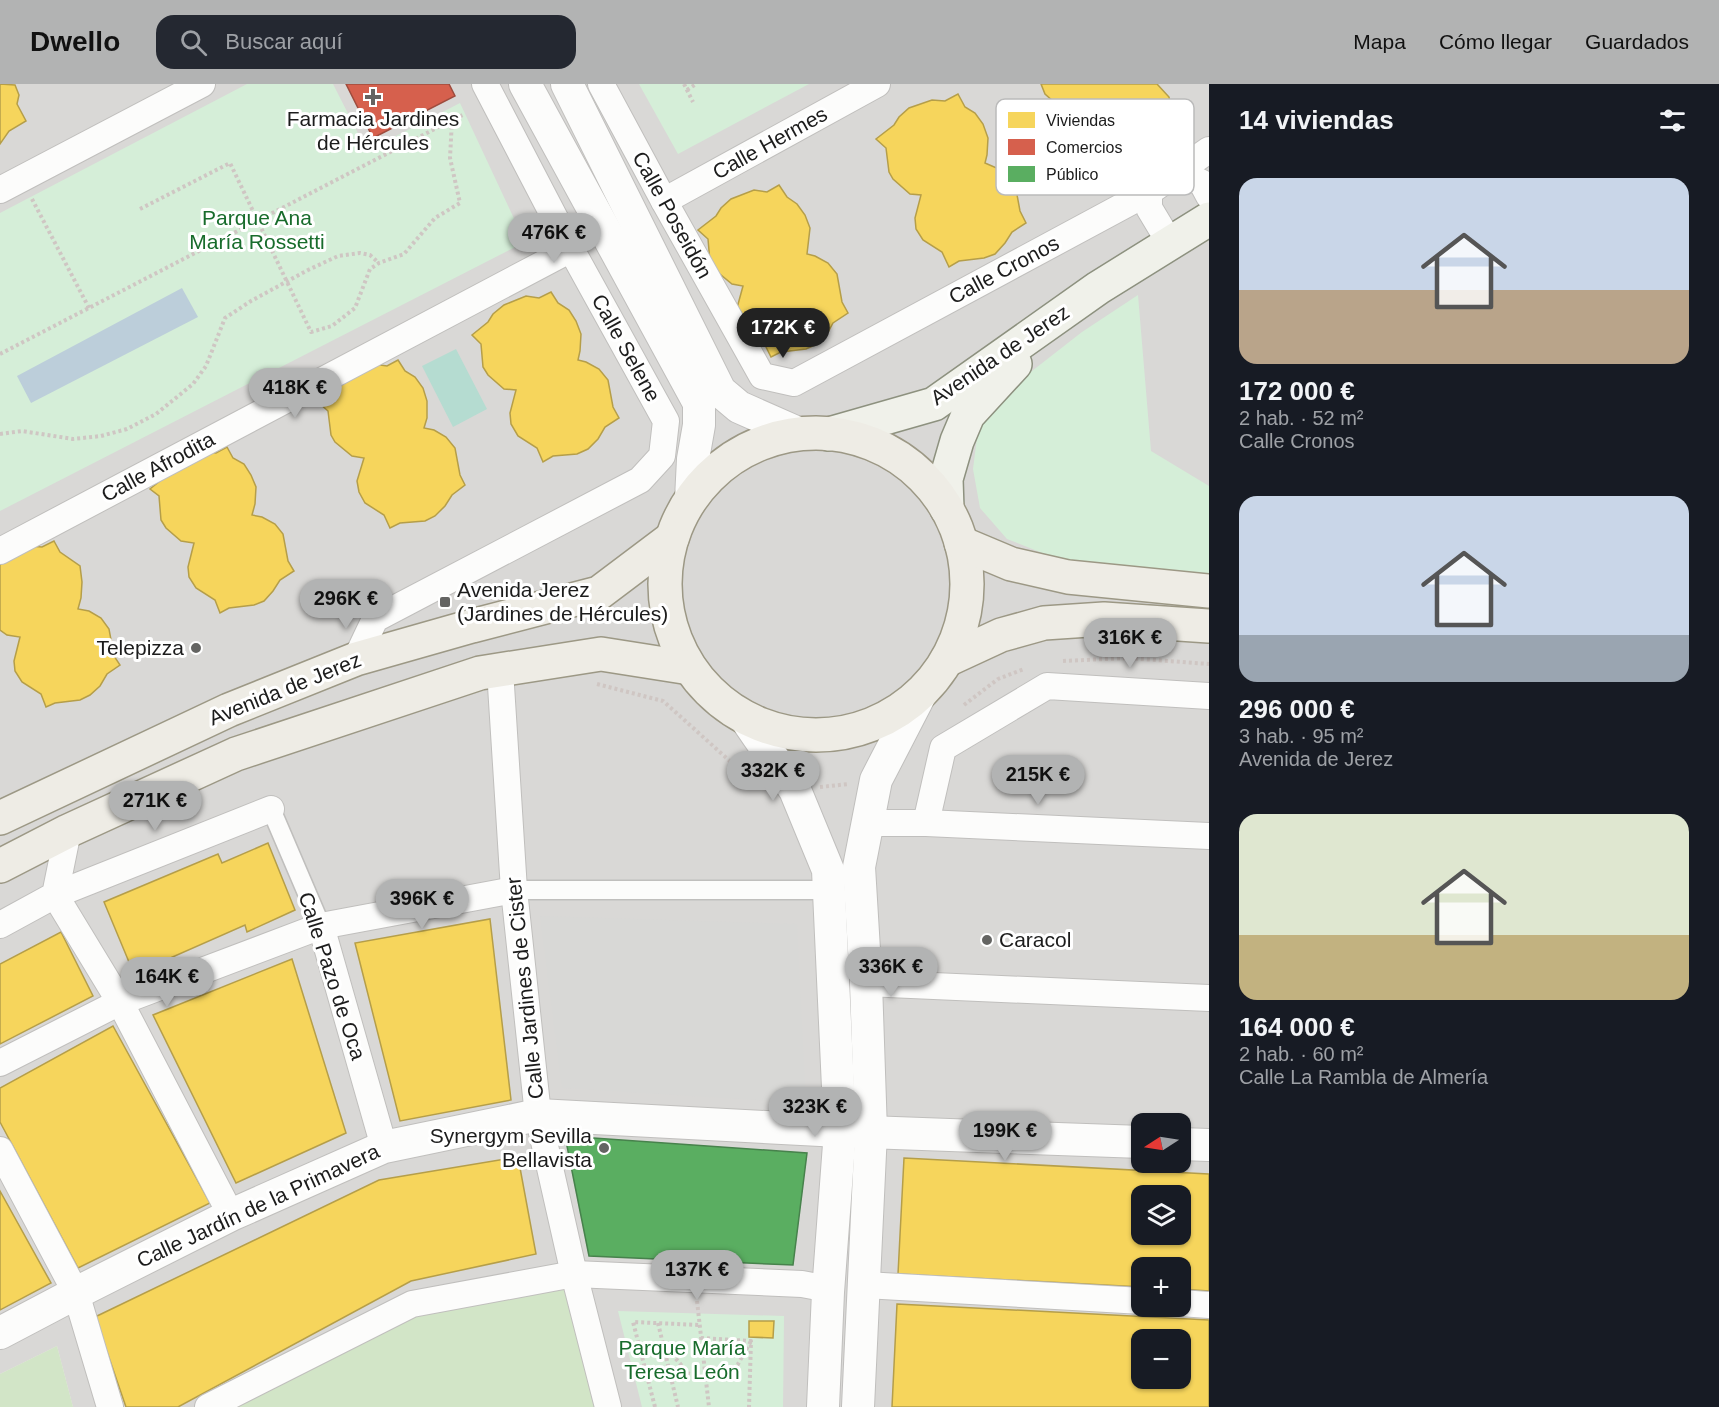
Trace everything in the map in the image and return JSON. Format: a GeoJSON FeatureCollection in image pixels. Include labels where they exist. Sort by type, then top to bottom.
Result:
{"type":"FeatureCollection","features":[{"type":"Feature","properties":{"kind":"main road","name":"Avenida de Jerez"},"geometry":{"type":"LineString","coordinates":[[814,434],[934,404],[1098,288],[1209,219]]}},
{"type":"Feature","properties":{"kind":"main road","name":"Avenida de Jerez"},"geometry":{"type":"LineString","coordinates":[[946,509],[946,479],[957,441],[968,415],[1008,371],[1098,288]]}},
{"type":"Feature","properties":{"kind":"main road"},"geometry":{"type":"LineString","coordinates":[[814,434],[864,441],[896,456],[922,475],[946,509],[961,543],[967,583],[962,623],[947,660],[921,693],[883,720],[838,734],[791,734],[747,719],[715,698],[690,668],[671,627],[664,582],[672,538],[686,505],[708,477],[730,459],[756,445],[814,434]]}},
{"type":"Feature","properties":{"kind":"main road","name":"Avenida de Jerez"},"geometry":{"type":"LineString","coordinates":[[0,818],[229,710],[356,659],[599,593],[672,538]]}},
{"type":"Feature","properties":{"kind":"main road"},"geometry":{"type":"LineString","coordinates":[[961,543],[1011,564],[1068,577],[1209,591]]}},
{"type":"Feature","properties":{"kind":"main road"},"geometry":{"type":"LineString","coordinates":[[947,660],[1000,635],[1044,623],[1104,619],[1209,626]]}},
{"type":"Feature","properties":{"kind":"main road","name":"Avenida de Jerez"},"geometry":{"type":"LineString","coordinates":[[0,866],[68,831],[236,754],[480,673],[601,654],[690,668]]}},
{"type":"Feature","properties":{"kind":"street"},"geometry":{"type":"LineString","coordinates":[[0,190],[202,84]]}},
{"type":"Feature","properties":{"kind":"street","name":"Calle Selene"},"geometry":{"type":"LineString","coordinates":[[356,659],[375,619],[640,480],[662,456],[666,421],[571,249],[485,84]]}},
{"type":"Feature","properties":{"kind":"street"},"geometry":{"type":"LineString","coordinates":[[525,84],[699,403],[699,425],[693,459],[691,499]]}},
{"type":"Feature","properties":{"kind":"street"},"geometry":{"type":"LineString","coordinates":[[567,84],[720,391],[739,407],[814,434]]}},
{"type":"Feature","properties":{"kind":"street","name":"Calle Poseidón"},"geometry":{"type":"LineString","coordinates":[[601,84],[672,197],[762,376]]}},
{"type":"Feature","properties":{"kind":"street","name":"Calle Hermes"},"geometry":{"type":"LineString","coordinates":[[672,197],[877,84]]}},
{"type":"Feature","properties":{"kind":"street","name":"Calle Cronos"},"geometry":{"type":"LineString","coordinates":[[1194,160],[1209,150]]}},
{"type":"Feature","properties":{"kind":"street"},"geometry":{"type":"LineString","coordinates":[[1194,179],[1202,183],[1209,196]]}},
{"type":"Feature","properties":{"kind":"street","name":"Calle Cronos"},"geometry":{"type":"LineString","coordinates":[[762,376],[794,384],[1143,195]]}},
{"type":"Feature","properties":{"kind":"street"},"geometry":{"type":"LineString","coordinates":[[1149,195],[1149,208],[1170,243]]}},
{"type":"Feature","properties":{"kind":"street","name":"Calle Afrodita"},"geometry":{"type":"LineString","coordinates":[[0,551],[571,249]]}},
{"type":"Feature","properties":{"kind":"street","name":"Calle Jardines de Cister"},"geometry":{"type":"LineString","coordinates":[[500,670],[514,890],[538,1115],[574,1274],[608,1407]]}},
{"type":"Feature","properties":{"kind":"street"},"geometry":{"type":"LineString","coordinates":[[926,823],[943,748],[1047,686],[1209,696]]}},
{"type":"Feature","properties":{"kind":"street"},"geometry":{"type":"LineString","coordinates":[[823,1407],[828,1292],[856,1131],[866,983],[859,867],[876,780],[921,693]]}},
{"type":"Feature","properties":{"kind":"street"},"geometry":{"type":"LineString","coordinates":[[747,719],[795,790],[828,870],[828,890],[856,1131],[865,1285],[858,1407]]}},
{"type":"Feature","properties":{"kind":"street"},"geometry":{"type":"LineString","coordinates":[[0,925],[55,895],[271,809]]}},
{"type":"Feature","properties":{"kind":"street","name":"Calle Pazo de Oca"},"geometry":{"type":"LineString","coordinates":[[271,809],[321,926],[384,1147]]}},
{"type":"Feature","properties":{"kind":"street"},"geometry":{"type":"LineString","coordinates":[[867,823],[926,823],[1209,836]]}},
{"type":"Feature","properties":{"kind":"street"},"geometry":{"type":"LineString","coordinates":[[68,831],[55,895],[120,1002],[231,1215]]}},
{"type":"Feature","properties":{"kind":"street"},"geometry":{"type":"LineString","coordinates":[[0,1063],[120,1002],[321,926],[514,890],[828,890]]}},
{"type":"Feature","properties":{"kind":"street"},"geometry":{"type":"LineString","coordinates":[[866,983],[1209,999]]}},
{"type":"Feature","properties":{"kind":"street","name":"Calle Jardín de la Primavera"},"geometry":{"type":"LineString","coordinates":[[0,1333],[231,1215],[384,1147],[538,1115],[1131,1142]]}},
{"type":"Feature","properties":{"kind":"street"},"geometry":{"type":"LineString","coordinates":[[1191,1144],[1209,1145]]}},
{"type":"Feature","properties":{"kind":"street"},"geometry":{"type":"LineString","coordinates":[[0,1150],[76,1293],[110,1407]]}},
{"type":"Feature","properties":{"kind":"street"},"geometry":{"type":"LineString","coordinates":[[208,1407],[412,1304],[574,1274],[802,1284],[818,1287],[828,1292]]}},
{"type":"Feature","properties":{"kind":"street"},"geometry":{"type":"LineString","coordinates":[[865,1285],[1131,1300]]}},
{"type":"Feature","properties":{"kind":"street"},"geometry":{"type":"LineString","coordinates":[[1191,1304],[1209,1305]]}},
{"type":"Feature","properties":{"kind":"path"},"geometry":{"type":"LineString","coordinates":[[684,84],[693,102]]}},
{"type":"Feature","properties":{"kind":"path"},"geometry":{"type":"LineString","coordinates":[[687,90],[696,84]]}},
{"type":"Feature","properties":{"kind":"path"},"geometry":{"type":"LineString","coordinates":[[0,354],[465,114]]}},
{"type":"Feature","properties":{"kind":"path"},"geometry":{"type":"LineString","coordinates":[[140,209],[230,163],[311,332],[332,326],[355,308],[364,279],[370,269],[379,263],[404,254],[435,218],[460,203],[450,158],[452,120]]}},
{"type":"Feature","properties":{"kind":"path"},"geometry":{"type":"LineString","coordinates":[[31,197],[89,308]]}},
{"type":"Feature","properties":{"kind":"path"},"geometry":{"type":"LineString","coordinates":[[0,434],[22,431],[73,439],[101,436],[127,429],[156,414],[192,384],[206,366],[225,318],[251,301],[338,256],[360,253],[370,255],[379,263]]}},
{"type":"Feature","properties":{"kind":"path"},"geometry":{"type":"LineString","coordinates":[[595,683],[663,701],[756,786],[766,792]]}},
{"type":"Feature","properties":{"kind":"path"},"geometry":{"type":"LineString","coordinates":[[814,788],[854,783]]}},
{"type":"Feature","properties":{"kind":"path"},"geometry":{"type":"LineString","coordinates":[[695,1280],[709,1407]]}},
{"type":"Feature","properties":{"kind":"path"},"geometry":{"type":"LineString","coordinates":[[655,1407],[633,1323],[699,1325]]}},
{"type":"Feature","properties":{"kind":"path"},"geometry":{"type":"LineString","coordinates":[[658,1323],[678,1407]]}},
{"type":"Feature","properties":{"kind":"path"},"geometry":{"type":"LineString","coordinates":[[701,1338],[751,1341]]}},
{"type":"Feature","properties":{"kind":"path"},"geometry":{"type":"LineString","coordinates":[[664,1345],[689,1374],[706,1378],[723,1374],[738,1364],[751,1341]]}},
{"type":"Feature","properties":{"kind":"path"},"geometry":{"type":"LineString","coordinates":[[749,1407],[751,1341]]}},
{"type":"Feature","properties":{"kind":"shaded area"},"geometry":{"type":"Polygon","coordinates":[[[0,84],[1209,84],[1209,1407],[73,1407],[57,1346],[0,1374],[0,84]]]}},
{"type":"Feature","properties":{"kind":"shaded area"},"geometry":{"type":"Polygon","coordinates":[[[540,916],[797,924],[806,1103],[562,1088],[540,916]]]}},
{"type":"Feature","properties":{"kind":"green space","name":"Parque Ana María Rossetti"},"geometry":{"type":"Polygon","coordinates":[[[247,84],[333,84],[367,151],[460,103],[525,242],[0,511],[0,213],[247,84]]]}},
{"type":"Feature","properties":{"kind":"green space"},"geometry":{"type":"Polygon","coordinates":[[[639,84],[809,84],[678,154],[639,84]]]}},
{"type":"Feature","properties":{"kind":"green space"},"geometry":{"type":"Polygon","coordinates":[[[1138,295],[1151,451],[1209,486],[1209,578],[1070,564],[1007,539],[980,508],[973,469],[978,430],[995,400],[1082,332],[1138,295]]]}},
{"type":"Feature","properties":{"kind":"green space"},"geometry":{"type":"Polygon","coordinates":[[[456,349],[487,409],[453,427],[422,366],[456,349]]]}},
{"type":"Feature","properties":{"kind":"green space"},"geometry":{"type":"Polygon","coordinates":[[[574,1274],[608,1407],[208,1407],[412,1304],[574,1274]]]}},
{"type":"Feature","properties":{"kind":"green space","name":"Parque María Teresa León"},"geometry":{"type":"Polygon","coordinates":[[[618,1311],[784,1316],[783,1407],[642,1407],[618,1311]]]}},
{"type":"Feature","properties":{"kind":"green space"},"geometry":{"type":"Polygon","coordinates":[[[57,1346],[73,1407],[0,1407],[0,1374],[57,1346]]]}},
{"type":"Feature","properties":{"kind":"water"},"geometry":{"type":"Polygon","coordinates":[[[182,288],[198,317],[31,403],[17,376],[182,288]]]}},
{"type":"Feature","properties":{"kind":"building: Viviendas"},"geometry":{"type":"Polygon","coordinates":[[[0,84],[15,85],[19,95],[17,104],[26,121],[9,131],[0,144],[0,84]]]}},
{"type":"Feature","properties":{"kind":"building: Viviendas"},"geometry":{"type":"Polygon","coordinates":[[[1041,84],[1157,84],[1169,99],[1051,99],[1045,94],[1041,84]]]}},
{"type":"Feature","properties":{"kind":"building: Viviendas"},"geometry":{"type":"Polygon","coordinates":[[[958,94],[965,107],[975,113],[983,124],[988,138],[985,163],[996,168],[996,195],[1017,195],[1020,211],[1026,223],[1012,232],[995,254],[984,258],[959,261],[949,267],[942,252],[923,240],[916,229],[915,218],[921,195],[910,194],[893,179],[889,172],[886,148],[876,139],[894,125],[909,108],[932,100],[945,101],[958,94]]]}},
{"type":"Feature","properties":{"kind":"building: Viviendas"},"geometry":{"type":"Polygon","coordinates":[[[779,185],[787,197],[797,204],[805,215],[810,228],[807,254],[828,263],[837,274],[842,302],[848,313],[833,323],[827,334],[817,344],[806,349],[781,352],[771,357],[764,343],[745,331],[737,308],[743,286],[732,284],[715,270],[710,262],[708,239],[698,230],[716,216],[731,199],[754,190],[767,192],[779,185]]]}},
{"type":"Feature","properties":{"kind":"building: Viviendas"},"geometry":{"type":"Polygon","coordinates":[[[551,292],[558,303],[569,310],[576,321],[581,334],[578,360],[599,369],[608,380],[613,407],[619,418],[605,427],[588,449],[577,454],[553,456],[543,462],[537,448],[518,436],[511,424],[510,413],[516,390],[504,389],[488,375],[483,367],[481,344],[472,335],[504,305],[526,296],[539,298],[551,292]]]}},
{"type":"Feature","properties":{"kind":"building: Viviendas"},"geometry":{"type":"Polygon","coordinates":[[[398,360],[405,371],[415,377],[423,388],[427,401],[427,418],[424,428],[434,430],[446,437],[455,448],[460,475],[465,485],[452,495],[435,516],[425,521],[400,523],[390,528],[384,515],[365,503],[359,492],[357,481],[364,458],[352,456],[335,442],[331,435],[328,411],[319,403],[341,382],[373,364],[387,366],[398,360]]]}},
{"type":"Feature","properties":{"kind":"building: Viviendas"},"geometry":{"type":"Polygon","coordinates":[[[227,447],[233,458],[244,464],[256,487],[252,515],[275,524],[283,534],[288,561],[294,571],[280,580],[264,601],[254,605],[229,608],[220,613],[215,600],[196,588],[189,577],[188,567],[194,543],[181,541],[166,528],[161,520],[159,496],[150,489],[203,452],[216,453],[227,447]]]}},
{"type":"Feature","properties":{"kind":"building: Viviendas"},"geometry":{"type":"Polygon","coordinates":[[[54,541],[60,552],[80,566],[82,582],[78,609],[89,611],[101,618],[109,629],[114,656],[120,665],[107,674],[100,686],[90,695],[80,700],[55,703],[46,707],[41,694],[22,682],[15,671],[14,661],[20,637],[7,635],[0,630],[0,560],[29,546],[42,547],[54,541]]]}},
{"type":"Feature","properties":{"kind":"building: Viviendas"},"geometry":{"type":"Polygon","coordinates":[[[268,843],[295,910],[247,932],[245,925],[134,974],[104,902],[218,854],[222,863],[268,843]]]}},
{"type":"Feature","properties":{"kind":"building: Viviendas"},"geometry":{"type":"Polygon","coordinates":[[[490,919],[511,1100],[400,1121],[355,943],[490,919]]]}},
{"type":"Feature","properties":{"kind":"building: Viviendas"},"geometry":{"type":"Polygon","coordinates":[[[61,932],[93,996],[0,1044],[0,964],[61,932]]]}},
{"type":"Feature","properties":{"kind":"building: Viviendas"},"geometry":{"type":"Polygon","coordinates":[[[292,959],[346,1133],[236,1183],[153,1015],[292,959]]]}},
{"type":"Feature","properties":{"kind":"building: Viviendas"},"geometry":{"type":"Polygon","coordinates":[[[113,1026],[210,1203],[78,1268],[0,1122],[0,1088],[113,1026]]]}},
{"type":"Feature","properties":{"kind":"building: Viviendas"},"geometry":{"type":"Polygon","coordinates":[[[518,1157],[536,1254],[411,1281],[178,1407],[126,1407],[95,1317],[379,1180],[518,1157]]]}},
{"type":"Feature","properties":{"kind":"building: Viviendas"},"geometry":{"type":"Polygon","coordinates":[[[904,1158],[1131,1170],[1131,1173],[1209,1174],[1209,1291],[1191,1290],[1191,1257],[1131,1257],[1131,1286],[898,1274],[904,1158]]]}},
{"type":"Feature","properties":{"kind":"building: Viviendas"},"geometry":{"type":"Polygon","coordinates":[[[0,1191],[51,1283],[0,1310],[0,1191]]]}},
{"type":"Feature","properties":{"kind":"building: Viviendas"},"geometry":{"type":"Polygon","coordinates":[[[897,1304],[1209,1320],[1209,1407],[892,1407],[897,1304]]]}},
{"type":"Feature","properties":{"kind":"building: Viviendas"},"geometry":{"type":"Polygon","coordinates":[[[749,1321],[774,1321],[773,1338],[749,1337],[749,1321]]]}},
{"type":"Feature","properties":{"kind":"building: Comercios"},"geometry":{"type":"Polygon","coordinates":[[[346,84],[449,84],[455,96],[373,138],[346,84]]]}},
{"type":"Feature","properties":{"kind":"building: Público"},"geometry":{"type":"Polygon","coordinates":[[[565,1136],[807,1153],[793,1265],[589,1256],[565,1136]]]}},
{"type":"Feature","properties":{"kind":"place","name":"Farmacia Jardines de Hércules"},"geometry":{"type":"Point","coordinates":[373,97]}},
{"type":"Feature","properties":{"kind":"place","name":"Avenida Jerez (Jardines de Hércules)"},"geometry":{"type":"Point","coordinates":[445,602]}},
{"type":"Feature","properties":{"kind":"place","name":"Telepizza"},"geometry":{"type":"Point","coordinates":[196,648]}},
{"type":"Feature","properties":{"kind":"place","name":"Caracol"},"geometry":{"type":"Point","coordinates":[987,940]}},
{"type":"Feature","properties":{"kind":"place","name":"Synergym Sevilla Bellavista"},"geometry":{"type":"Point","coordinates":[604,1148]}}]}
